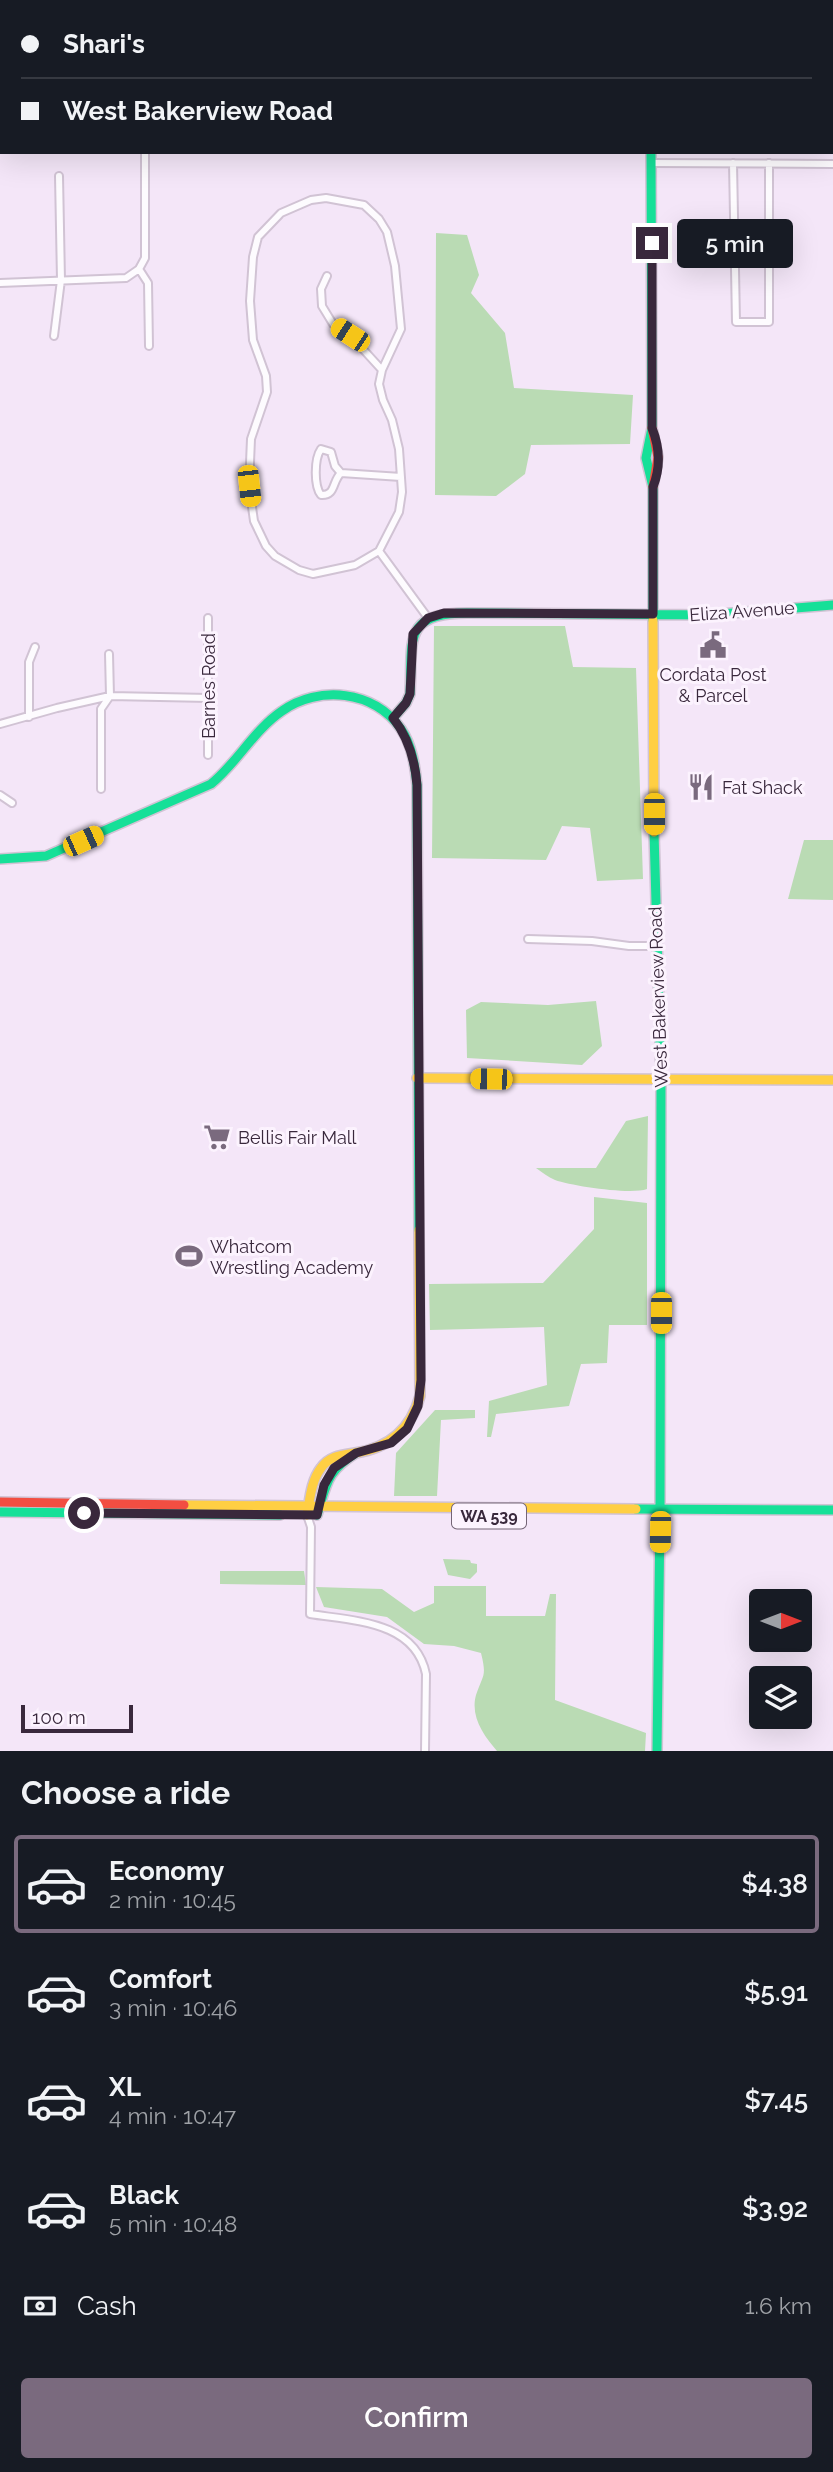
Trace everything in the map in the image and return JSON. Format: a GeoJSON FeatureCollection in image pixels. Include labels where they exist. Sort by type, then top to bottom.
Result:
{"type":"FeatureCollection","features":[{"type":"Feature","properties":{"kind":"main road","name":"West Bakerview Road"},"geometry":{"type":"LineString","coordinates":[[651,154],[652,428],[658,443],[659,474],[653,487],[656,946],[661,1079],[661,1512],[657,1751]]}},
{"type":"Feature","properties":{"kind":"main road","name":"Eliza Avenue"},"geometry":{"type":"LineString","coordinates":[[428,618],[444,613],[721,615],[833,605]]}},
{"type":"Feature","properties":{"kind":"main road"},"geometry":{"type":"LineString","coordinates":[[393,718],[410,694],[413,634],[428,618]]}},
{"type":"Feature","properties":{"kind":"main road"},"geometry":{"type":"LineString","coordinates":[[0,859],[46,856],[211,784],[225,774],[282,710],[317,695],[349,696],[373,704],[393,718],[407,739],[417,785],[417,1078],[421,1279],[421,1380],[418,1406],[410,1424],[396,1439],[356,1453],[340,1463],[329,1475],[313,1511]]}},
{"type":"Feature","properties":{"kind":"main road"},"geometry":{"type":"LineString","coordinates":[[417,1078],[833,1080]]}},
{"type":"Feature","properties":{"kind":"main road","name":"WA 539"},"geometry":{"type":"LineString","coordinates":[[0,1502],[183,1505],[411,1516],[833,1510]]}},
{"type":"Feature","properties":{"kind":"main road"},"geometry":{"type":"LineString","coordinates":[[127,1513],[133,1509],[174,1509],[183,1505]]}},
{"type":"Feature","properties":{"kind":"main road"},"geometry":{"type":"LineString","coordinates":[[411,1516],[424,1512],[474,1512],[482,1508]]}},
{"type":"Feature","properties":{"kind":"main road","name":"WA 539"},"geometry":{"type":"LineString","coordinates":[[0,1512],[482,1508],[833,1518]]}},
{"type":"Feature","properties":{"kind":"street"},"geometry":{"type":"LineString","coordinates":[[0,283],[126,278],[139,269],[145,258],[145,154]]}},
{"type":"Feature","properties":{"kind":"street"},"geometry":{"type":"LineString","coordinates":[[651,163],[833,164]]}},
{"type":"Feature","properties":{"kind":"street"},"geometry":{"type":"LineString","coordinates":[[733,163],[736,322],[769,322],[769,163]]}},
{"type":"Feature","properties":{"kind":"street"},"geometry":{"type":"LineString","coordinates":[[54,336],[61,280],[59,176]]}},
{"type":"Feature","properties":{"kind":"street"},"geometry":{"type":"LineString","coordinates":[[327,198],[364,205],[379,219],[387,232],[395,266],[401,329],[382,370],[379,384],[399,449],[401,477],[399,512],[379,551],[355,565],[313,574],[299,570],[275,556],[266,546],[254,521],[249,486],[251,439],[267,392],[251,323],[253,257],[258,237],[281,213],[312,200],[327,198]]}},
{"type":"Feature","properties":{"kind":"street"},"geometry":{"type":"LineString","coordinates":[[139,269],[148,283],[149,346]]}},
{"type":"Feature","properties":{"kind":"street"},"geometry":{"type":"LineString","coordinates":[[327,276],[321,289],[322,306],[333,324],[350,335],[382,370]]}},
{"type":"Feature","properties":{"kind":"street"},"geometry":{"type":"LineString","coordinates":[[341,473],[329,495],[318,493],[317,456],[321,449],[331,452],[335,466],[341,473],[401,477]]}},
{"type":"Feature","properties":{"kind":"street"},"geometry":{"type":"LineString","coordinates":[[379,551],[428,618]]}},
{"type":"Feature","properties":{"kind":"street","name":"Barnes Road"},"geometry":{"type":"LineString","coordinates":[[208,618],[208,755]]}},
{"type":"Feature","properties":{"kind":"street"},"geometry":{"type":"LineString","coordinates":[[29,717],[29,662],[36,646]]}},
{"type":"Feature","properties":{"kind":"street"},"geometry":{"type":"LineString","coordinates":[[101,789],[101,709],[110,696],[109,654]]}},
{"type":"Feature","properties":{"kind":"street"},"geometry":{"type":"LineString","coordinates":[[0,724],[110,696],[209,698]]}},
{"type":"Feature","properties":{"kind":"street"},"geometry":{"type":"LineString","coordinates":[[0,795],[12,803]]}},
{"type":"Feature","properties":{"kind":"street"},"geometry":{"type":"LineString","coordinates":[[528,939],[656,946]]}},
{"type":"Feature","properties":{"kind":"street"},"geometry":{"type":"LineString","coordinates":[[313,1511],[310,1614],[387,1628],[413,1646],[424,1664],[426,1674],[425,1751]]}},
{"type":"Feature","properties":{"kind":"green space"},"geometry":{"type":"Polygon","coordinates":[[[436,233],[467,235],[479,275],[471,293],[505,333],[514,388],[633,395],[630,444],[531,445],[525,474],[496,496],[435,495],[436,233]]]}},
{"type":"Feature","properties":{"kind":"green space"},"geometry":{"type":"Polygon","coordinates":[[[434,626],[565,626],[573,667],[636,668],[643,879],[597,881],[590,828],[562,826],[546,860],[432,858],[434,626]]]}},
{"type":"Feature","properties":{"kind":"green space"},"geometry":{"type":"Polygon","coordinates":[[[804,840],[833,840],[833,900],[788,899],[804,840]]]}},
{"type":"Feature","properties":{"kind":"green space"},"geometry":{"type":"Polygon","coordinates":[[[596,1001],[602,1046],[582,1065],[467,1058],[466,1010],[481,1002],[548,1005],[596,1001]]]}},
{"type":"Feature","properties":{"kind":"green space"},"geometry":{"type":"Polygon","coordinates":[[[648,1116],[647,1189],[615,1190],[574,1185],[555,1180],[536,1168],[596,1168],[626,1121],[648,1116]]]}},
{"type":"Feature","properties":{"kind":"green space"},"geometry":{"type":"Polygon","coordinates":[[[594,1197],[647,1203],[647,1325],[609,1325],[607,1363],[581,1364],[569,1406],[496,1414],[491,1437],[487,1437],[489,1401],[547,1385],[544,1327],[430,1330],[429,1284],[543,1283],[594,1229],[594,1197]]]}},
{"type":"Feature","properties":{"kind":"green space"},"geometry":{"type":"Polygon","coordinates":[[[435,1410],[475,1410],[475,1418],[441,1420],[437,1496],[394,1496],[396,1453],[435,1410]]]}},
{"type":"Feature","properties":{"kind":"green space"},"geometry":{"type":"Polygon","coordinates":[[[443,1559],[470,1560],[471,1563],[477,1564],[477,1572],[470,1579],[448,1575],[443,1559]]]}},
{"type":"Feature","properties":{"kind":"green space"},"geometry":{"type":"Polygon","coordinates":[[[220,1571],[304,1571],[306,1585],[220,1584],[220,1571]]]}},
{"type":"Feature","properties":{"kind":"green space"},"geometry":{"type":"Polygon","coordinates":[[[434,1586],[486,1586],[486,1616],[545,1616],[550,1594],[556,1594],[555,1700],[646,1733],[645,1751],[497,1751],[483,1732],[475,1711],[476,1695],[484,1671],[481,1653],[454,1646],[424,1644],[387,1617],[324,1607],[316,1587],[382,1589],[414,1612],[434,1603],[434,1586]]]}},
{"type":"Feature","properties":{"kind":"traffic: fast"},"geometry":{"type":"LineString","coordinates":[[651,154],[652,428],[646,458],[653,487],[653,620]]}},
{"type":"Feature","properties":{"kind":"traffic: fast"},"geometry":{"type":"LineString","coordinates":[[393,718],[410,694],[415,634],[421,625],[431,618],[446,614],[708,615],[833,605]]}},
{"type":"Feature","properties":{"kind":"traffic: fast"},"geometry":{"type":"LineString","coordinates":[[0,859],[46,856],[211,784],[272,719],[296,703],[312,697],[329,695],[361,699],[390,716],[408,742],[417,785],[419,1230]]}},
{"type":"Feature","properties":{"kind":"traffic: fast"},"geometry":{"type":"LineString","coordinates":[[654,832],[661,1079],[660,1516]]}},
{"type":"Feature","properties":{"kind":"traffic: fast"},"geometry":{"type":"LineString","coordinates":[[317,1515],[329,1479],[339,1466],[356,1453]]}},
{"type":"Feature","properties":{"kind":"traffic: fast"},"geometry":{"type":"LineString","coordinates":[[636,1509],[833,1510]]}},
{"type":"Feature","properties":{"kind":"traffic: fast"},"geometry":{"type":"LineString","coordinates":[[0,1512],[280,1515]]}},
{"type":"Feature","properties":{"kind":"traffic: fast"},"geometry":{"type":"LineString","coordinates":[[657,1751],[660,1516]]}},
{"type":"Feature","properties":{"kind":"traffic: slow"},"geometry":{"type":"LineString","coordinates":[[653,620],[654,832]]}},
{"type":"Feature","properties":{"kind":"traffic: slow"},"geometry":{"type":"LineString","coordinates":[[417,1078],[833,1080]]}},
{"type":"Feature","properties":{"kind":"traffic: slow"},"geometry":{"type":"LineString","coordinates":[[307,1515],[313,1484],[324,1464],[336,1457],[367,1451],[388,1442],[404,1428],[416,1408],[420,1396],[419,1230]]}},
{"type":"Feature","properties":{"kind":"traffic: slow"},"geometry":{"type":"LineString","coordinates":[[184,1505],[636,1509]]}},
{"type":"Feature","properties":{"kind":"traffic: jam"},"geometry":{"type":"LineString","coordinates":[[652,428],[658,457],[653,487]]}},
{"type":"Feature","properties":{"kind":"traffic: jam"},"geometry":{"type":"LineString","coordinates":[[0,1502],[184,1505]]}},
{"type":"Feature","properties":{"kind":"place","name":"Cordata Post & Parcel"},"geometry":{"type":"Point","coordinates":[713,645]}},
{"type":"Feature","properties":{"kind":"place","name":"Fat Shack"},"geometry":{"type":"Point","coordinates":[701,787]}},
{"type":"Feature","properties":{"kind":"place","name":"Bellis Fair Mall"},"geometry":{"type":"Point","coordinates":[217,1137]}},
{"type":"Feature","properties":{"kind":"place","name":"Whatcom Wrestling Academy"},"geometry":{"type":"Point","coordinates":[189,1256]}},
{"type":"Feature","properties":{"kind":"route"},"geometry":{"type":"LineString","coordinates":[[84,1513],[317,1515],[324,1485],[334,1468],[356,1453],[396,1439],[407,1429],[416,1413],[421,1380],[417,785],[407,739],[393,718],[410,694],[413,634],[434,615],[653,614],[653,487],[659,474],[659,459],[658,443],[652,428],[652,243]]}}]}
